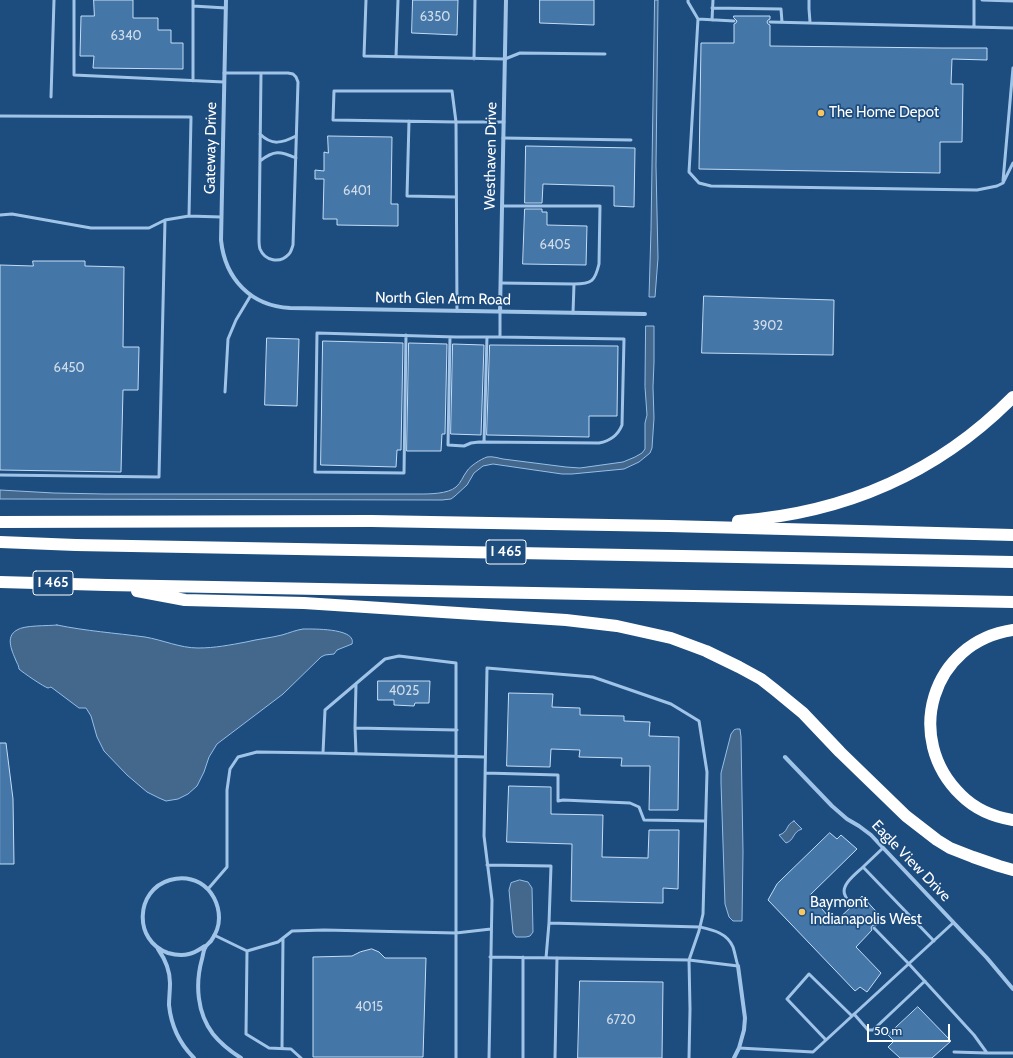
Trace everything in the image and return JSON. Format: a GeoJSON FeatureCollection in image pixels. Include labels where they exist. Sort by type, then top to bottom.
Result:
{"type":"FeatureCollection","features":[{"type":"Feature","properties":{"kind":"highway"},"geometry":{"type":"LineString","coordinates":[[669,526],[760,520],[838,504],[878,489],[910,474],[975,432],[1013,397]]}},
{"type":"Feature","properties":{"kind":"highway"},"geometry":{"type":"LineString","coordinates":[[0,522],[371,521],[669,526],[1013,535]]}},
{"type":"Feature","properties":{"kind":"highway","name":"I 465"},"geometry":{"type":"LineString","coordinates":[[0,542],[76,545],[1013,562]]}},
{"type":"Feature","properties":{"kind":"highway","name":"I 465"},"geometry":{"type":"LineString","coordinates":[[0,582],[1013,602]]}},
{"type":"Feature","properties":{"kind":"highway"},"geometry":{"type":"LineString","coordinates":[[107,584],[185,600],[304,603],[566,620],[617,626],[671,638],[706,651],[761,679],[802,713],[906,816],[937,840],[950,848],[1013,870]]}},
{"type":"Feature","properties":{"kind":"highway"},"geometry":{"type":"LineString","coordinates":[[1013,630],[1002,632],[975,643],[954,661],[942,677],[934,694],[930,723],[931,742],[937,760],[951,784],[964,798],[979,808],[997,816],[1013,820]]}},
{"type":"Feature","properties":{"kind":"street","name":"Gateway Drive"},"geometry":{"type":"LineString","coordinates":[[226,0],[221,240],[225,260],[234,278],[244,290]]}},
{"type":"Feature","properties":{"kind":"street","name":"Westhaven Drive"},"geometry":{"type":"LineString","coordinates":[[500,312],[506,0]]}},
{"type":"Feature","properties":{"kind":"street","name":"North Glen Arm Road"},"geometry":{"type":"LineString","coordinates":[[244,290],[261,301],[286,308],[645,314]]}},
{"type":"Feature","properties":{"kind":"street","name":"Eagle View Drive"},"geometry":{"type":"LineString","coordinates":[[785,757],[832,806],[847,819],[869,833],[987,958],[1013,989]]}},
{"type":"Feature","properties":{"kind":"street"},"geometry":{"type":"LineString","coordinates":[[155,945],[164,951],[174,954],[180,955],[194,953],[205,946],[214,935],[219,923],[219,912],[215,900],[208,890],[201,884],[194,880],[184,878],[166,881],[153,890],[143,908],[143,922],[146,932],[155,945],[164,958],[170,976],[169,1004],[175,1029],[184,1047],[194,1058]]}},
{"type":"Feature","properties":{"kind":"street"},"geometry":{"type":"LineString","coordinates":[[205,946],[198,975],[200,1007],[213,1034],[229,1051],[241,1058]]}},
{"type":"Feature","properties":{"kind":"street"},"geometry":{"type":"LineString","coordinates":[[734,1058],[739,1048],[744,1030],[745,1018],[738,966]]}},
{"type":"Feature","properties":{"kind":"lane"},"geometry":{"type":"LineString","coordinates":[[51,97],[54,0]]}},
{"type":"Feature","properties":{"kind":"lane"},"geometry":{"type":"LineString","coordinates":[[74,0],[74,75],[224,82]]}},
{"type":"Feature","properties":{"kind":"lane"},"geometry":{"type":"LineString","coordinates":[[193,0],[193,81]]}},
{"type":"Feature","properties":{"kind":"lane"},"geometry":{"type":"LineString","coordinates":[[366,0],[364,56],[505,59],[520,54],[605,54]]}},
{"type":"Feature","properties":{"kind":"lane"},"geometry":{"type":"LineString","coordinates":[[396,57],[398,0]]}},
{"type":"Feature","properties":{"kind":"lane"},"geometry":{"type":"LineString","coordinates":[[474,59],[475,0]]}},
{"type":"Feature","properties":{"kind":"lane"},"geometry":{"type":"LineString","coordinates":[[688,0],[698,19],[689,172],[699,183],[710,186],[977,190],[997,186],[1003,183],[1013,163]]}},
{"type":"Feature","properties":{"kind":"lane"},"geometry":{"type":"LineString","coordinates":[[712,20],[713,0]]}},
{"type":"Feature","properties":{"kind":"lane"},"geometry":{"type":"LineString","coordinates":[[809,0],[810,22]]}},
{"type":"Feature","properties":{"kind":"lane"},"geometry":{"type":"LineString","coordinates":[[974,0],[974,27]]}},
{"type":"Feature","properties":{"kind":"lane"},"geometry":{"type":"LineString","coordinates":[[982,0],[1013,1]]}},
{"type":"Feature","properties":{"kind":"lane"},"geometry":{"type":"LineString","coordinates":[[193,6],[226,8]]}},
{"type":"Feature","properties":{"kind":"lane"},"geometry":{"type":"LineString","coordinates":[[712,8],[782,9],[782,22]]}},
{"type":"Feature","properties":{"kind":"lane"},"geometry":{"type":"LineString","coordinates":[[698,19],[734,22]]}},
{"type":"Feature","properties":{"kind":"lane"},"geometry":{"type":"LineString","coordinates":[[770,22],[1013,28]]}},
{"type":"Feature","properties":{"kind":"lane"},"geometry":{"type":"LineString","coordinates":[[1003,183],[1013,68]]}},
{"type":"Feature","properties":{"kind":"lane"},"geometry":{"type":"LineString","coordinates":[[224,73],[261,73],[288,73],[296,77],[298,82],[293,245],[290,253],[285,258],[278,261],[271,260],[265,255],[260,249],[259,239],[261,73]]}},
{"type":"Feature","properties":{"kind":"lane"},"geometry":{"type":"LineString","coordinates":[[457,311],[456,122],[452,91],[334,91],[333,120],[456,122],[504,122]]}},
{"type":"Feature","properties":{"kind":"lane"},"geometry":{"type":"LineString","coordinates":[[0,116],[191,117],[189,216]]}},
{"type":"Feature","properties":{"kind":"lane"},"geometry":{"type":"LineString","coordinates":[[409,121],[407,196],[456,197]]}},
{"type":"Feature","properties":{"kind":"lane"},"geometry":{"type":"LineString","coordinates":[[260,134],[265,139],[276,142],[283,142],[296,136]]}},
{"type":"Feature","properties":{"kind":"lane"},"geometry":{"type":"LineString","coordinates":[[503,138],[631,140]]}},
{"type":"Feature","properties":{"kind":"lane"},"geometry":{"type":"LineString","coordinates":[[260,161],[272,153],[280,153],[296,158]]}},
{"type":"Feature","properties":{"kind":"lane"},"geometry":{"type":"LineString","coordinates":[[501,283],[586,284],[592,282],[599,264],[600,206],[502,206]]}},
{"type":"Feature","properties":{"kind":"lane"},"geometry":{"type":"LineString","coordinates":[[0,215],[12,214],[91,228],[149,228],[165,220],[189,216],[221,217]]}},
{"type":"Feature","properties":{"kind":"lane"},"geometry":{"type":"LineString","coordinates":[[0,475],[159,477],[165,220]]}},
{"type":"Feature","properties":{"kind":"lane"},"geometry":{"type":"LineString","coordinates":[[573,313],[574,284]]}},
{"type":"Feature","properties":{"kind":"lane"},"geometry":{"type":"LineString","coordinates":[[225,392],[228,339],[236,320],[251,295]]}},
{"type":"Feature","properties":{"kind":"lane"},"geometry":{"type":"LineString","coordinates":[[500,312],[500,337]]}},
{"type":"Feature","properties":{"kind":"lane"},"geometry":{"type":"LineString","coordinates":[[406,336],[404,473],[315,472],[318,333],[450,337],[624,339],[622,425],[620,430],[610,440],[599,443],[484,442],[471,443],[464,446],[448,445],[450,337]]}},
{"type":"Feature","properties":{"kind":"lane"},"geometry":{"type":"LineString","coordinates":[[484,442],[486,337]]}},
{"type":"Feature","properties":{"kind":"lane"},"geometry":{"type":"LineString","coordinates":[[323,753],[325,710],[385,659],[399,656],[456,663],[456,1058]]}},
{"type":"Feature","properties":{"kind":"lane"},"geometry":{"type":"LineString","coordinates":[[489,1058],[492,900],[484,836],[487,668],[593,677],[671,704],[698,721],[707,772],[703,914],[689,960],[689,1058]]}},
{"type":"Feature","properties":{"kind":"lane"},"geometry":{"type":"LineString","coordinates":[[356,684],[356,754]]}},
{"type":"Feature","properties":{"kind":"lane"},"geometry":{"type":"LineString","coordinates":[[355,728],[457,730]]}},
{"type":"Feature","properties":{"kind":"lane"},"geometry":{"type":"LineString","coordinates":[[208,890],[227,867],[227,790],[230,770],[238,757],[257,752],[485,757]]}},
{"type":"Feature","properties":{"kind":"lane"},"geometry":{"type":"LineString","coordinates":[[485,773],[558,775],[558,801],[630,803],[639,807],[644,820],[705,821]]}},
{"type":"Feature","properties":{"kind":"lane"},"geometry":{"type":"LineString","coordinates":[[853,905],[845,896],[845,885],[883,848]]}},
{"type":"Feature","properties":{"kind":"lane"},"geometry":{"type":"LineString","coordinates":[[487,865],[551,866],[546,958]]}},
{"type":"Feature","properties":{"kind":"lane"},"geometry":{"type":"LineString","coordinates":[[863,867],[934,941]]}},
{"type":"Feature","properties":{"kind":"lane"},"geometry":{"type":"LineString","coordinates":[[490,957],[689,960],[738,966],[733,947],[726,937],[716,931],[700,927],[549,923]]}},
{"type":"Feature","properties":{"kind":"lane"},"geometry":{"type":"LineString","coordinates":[[739,1048],[813,1052],[954,923]]}},
{"type":"Feature","properties":{"kind":"lane"},"geometry":{"type":"LineString","coordinates":[[874,928],[974,1034],[987,1053]]}},
{"type":"Feature","properties":{"kind":"lane"},"geometry":{"type":"LineString","coordinates":[[214,935],[247,951],[278,942],[292,931],[324,930],[456,934],[491,929]]}},
{"type":"Feature","properties":{"kind":"lane"},"geometry":{"type":"LineString","coordinates":[[282,1048],[283,938]]}},
{"type":"Feature","properties":{"kind":"lane"},"geometry":{"type":"LineString","coordinates":[[247,951],[246,1034],[269,1048],[291,1049],[301,1058]]}},
{"type":"Feature","properties":{"kind":"lane"},"geometry":{"type":"LineString","coordinates":[[523,957],[523,1058]]}},
{"type":"Feature","properties":{"kind":"lane"},"geometry":{"type":"LineString","coordinates":[[555,1058],[557,958]]}},
{"type":"Feature","properties":{"kind":"lane"},"geometry":{"type":"LineString","coordinates":[[826,1040],[787,998],[809,974],[868,1030],[872,1030],[925,981]]}},
{"type":"Feature","properties":{"kind":"lane"},"geometry":{"type":"LineString","coordinates":[[954,1052],[1013,1053]]}},
{"type":"Feature","properties":{"kind":"water"},"geometry":{"type":"Polygon","coordinates":[[[655,0],[658,0],[656,166],[658,258],[655,297],[649,297],[651,230],[655,0]]]}},
{"type":"Feature","properties":{"kind":"water"},"geometry":{"type":"Polygon","coordinates":[[[646,326],[654,326],[654,418],[652,448],[650,453],[639,462],[624,469],[562,474],[493,464],[483,466],[474,473],[467,485],[451,499],[442,500],[0,499],[0,490],[105,494],[433,494],[448,491],[456,487],[471,467],[487,457],[580,468],[623,462],[642,453],[645,449],[645,423],[647,415],[645,387],[646,326]]]}},
{"type":"Feature","properties":{"kind":"water"},"geometry":{"type":"Polygon","coordinates":[[[57,625],[145,637],[191,648],[228,645],[278,636],[303,629],[333,630],[341,632],[348,635],[352,639],[352,644],[337,650],[334,654],[321,657],[283,694],[217,744],[209,757],[197,786],[188,794],[178,799],[166,801],[147,792],[127,775],[104,751],[97,737],[91,716],[86,708],[79,708],[51,687],[46,687],[19,669],[13,655],[10,641],[13,633],[20,628],[25,627],[57,625]]]}},
{"type":"Feature","properties":{"kind":"water"},"geometry":{"type":"Polygon","coordinates":[[[737,729],[740,729],[741,737],[743,852],[742,921],[733,921],[729,917],[725,904],[721,783],[721,773],[731,734],[737,729]]]}},
{"type":"Feature","properties":{"kind":"water"},"geometry":{"type":"Polygon","coordinates":[[[794,821],[802,829],[797,832],[789,842],[786,843],[779,835],[782,834],[789,824],[794,821]]]}},
{"type":"Feature","properties":{"kind":"water"},"geometry":{"type":"Polygon","coordinates":[[[520,880],[528,882],[532,888],[533,932],[530,936],[526,937],[516,937],[513,933],[509,890],[511,883],[520,880]]]}},
{"type":"Feature","properties":{"kind":"building"},"geometry":{"type":"Polygon","coordinates":[[[94,0],[133,0],[133,18],[158,18],[158,30],[171,30],[171,43],[183,43],[183,69],[93,68],[94,56],[80,56],[81,16],[94,16],[94,0]]]}},
{"type":"Feature","properties":{"kind":"building"},"geometry":{"type":"Polygon","coordinates":[[[413,0],[458,0],[457,35],[412,33],[413,0]]]}},
{"type":"Feature","properties":{"kind":"building"},"geometry":{"type":"Polygon","coordinates":[[[540,0],[594,0],[594,25],[540,23],[540,0]]]}},
{"type":"Feature","properties":{"kind":"building","name":"The Home Depot"},"geometry":{"type":"Polygon","coordinates":[[[734,16],[770,16],[770,19],[767,22],[770,25],[770,46],[987,48],[987,60],[952,59],[951,84],[963,84],[962,142],[940,142],[940,173],[699,169],[701,43],[734,43],[734,24],[737,21],[734,16]]]}},
{"type":"Feature","properties":{"kind":"building"},"geometry":{"type":"Polygon","coordinates":[[[328,136],[392,137],[391,204],[398,204],[398,226],[337,225],[337,219],[323,219],[324,179],[315,179],[315,170],[324,171],[324,152],[328,153],[328,136]]]}},
{"type":"Feature","properties":{"kind":"building"},"geometry":{"type":"Polygon","coordinates":[[[526,146],[635,148],[634,207],[614,206],[614,186],[543,184],[542,203],[525,203],[526,146]]]}},
{"type":"Feature","properties":{"kind":"building"},"geometry":{"type":"Polygon","coordinates":[[[525,209],[542,209],[542,212],[547,212],[547,225],[587,226],[586,265],[523,264],[525,209]]]}},
{"type":"Feature","properties":{"kind":"building"},"geometry":{"type":"Polygon","coordinates":[[[33,261],[85,261],[85,266],[124,267],[123,347],[139,347],[138,390],[123,390],[121,472],[0,470],[0,265],[33,266],[33,261]]]}},
{"type":"Feature","properties":{"kind":"building"},"geometry":{"type":"Polygon","coordinates":[[[704,296],[834,300],[833,355],[702,353],[704,296]]]}},
{"type":"Feature","properties":{"kind":"building"},"geometry":{"type":"Polygon","coordinates":[[[267,338],[299,339],[297,406],[265,405],[267,338]]]}},
{"type":"Feature","properties":{"kind":"building"},"geometry":{"type":"Polygon","coordinates":[[[323,341],[403,343],[401,450],[397,450],[396,467],[321,465],[323,341]]]}},
{"type":"Feature","properties":{"kind":"building"},"geometry":{"type":"Polygon","coordinates":[[[409,343],[447,344],[445,434],[442,434],[441,451],[407,451],[409,343]]]}},
{"type":"Feature","properties":{"kind":"building"},"geometry":{"type":"Polygon","coordinates":[[[453,344],[484,345],[481,435],[451,434],[453,344]]]}},
{"type":"Feature","properties":{"kind":"building"},"geometry":{"type":"Polygon","coordinates":[[[490,345],[618,346],[617,416],[589,416],[589,437],[487,435],[490,345]]]}},
{"type":"Feature","properties":{"kind":"building"},"geometry":{"type":"Polygon","coordinates":[[[378,681],[430,681],[429,703],[415,703],[414,706],[394,705],[394,700],[378,700],[378,681]]]}},
{"type":"Feature","properties":{"kind":"building"},"geometry":{"type":"Polygon","coordinates":[[[509,693],[553,694],[552,707],[580,708],[580,715],[624,716],[624,721],[650,722],[649,736],[679,737],[678,810],[649,810],[650,766],[621,766],[622,758],[579,757],[580,750],[551,749],[550,767],[507,766],[509,693]]]}},
{"type":"Feature","properties":{"kind":"building"},"geometry":{"type":"Polygon","coordinates":[[[0,743],[6,743],[13,799],[14,864],[0,864],[0,743]]]}},
{"type":"Feature","properties":{"kind":"building"},"geometry":{"type":"Polygon","coordinates":[[[509,786],[551,787],[551,814],[603,815],[602,857],[648,858],[649,830],[679,830],[678,889],[663,888],[663,903],[571,901],[572,844],[507,842],[509,786]]]}},
{"type":"Feature","properties":{"kind":"building","name":"Baymont Indianapolis West"},"geometry":{"type":"Polygon","coordinates":[[[830,833],[837,839],[841,835],[857,849],[810,895],[834,923],[851,907],[855,907],[855,903],[862,896],[883,919],[876,926],[872,926],[872,930],[856,947],[881,973],[867,992],[860,987],[855,991],[768,900],[777,884],[830,833]]]}},
{"type":"Feature","properties":{"kind":"building"},"geometry":{"type":"Polygon","coordinates":[[[372,949],[379,952],[385,958],[426,958],[423,1057],[313,1057],[313,957],[352,956],[372,949]]]}},
{"type":"Feature","properties":{"kind":"building"},"geometry":{"type":"Polygon","coordinates":[[[580,981],[663,982],[662,1058],[578,1058],[580,981]]]}},
{"type":"Feature","properties":{"kind":"building"},"geometry":{"type":"Polygon","coordinates":[[[918,1007],[951,1041],[932,1058],[900,1058],[888,1047],[894,1041],[888,1035],[918,1007]]]}},
{"type":"Feature","properties":{"kind":"place","name":"The Home Depot"},"geometry":{"type":"Point","coordinates":[821,113]}},
{"type":"Feature","properties":{"kind":"place","name":"Baymont Indianapolis West"},"geometry":{"type":"Point","coordinates":[802,912]}}]}
